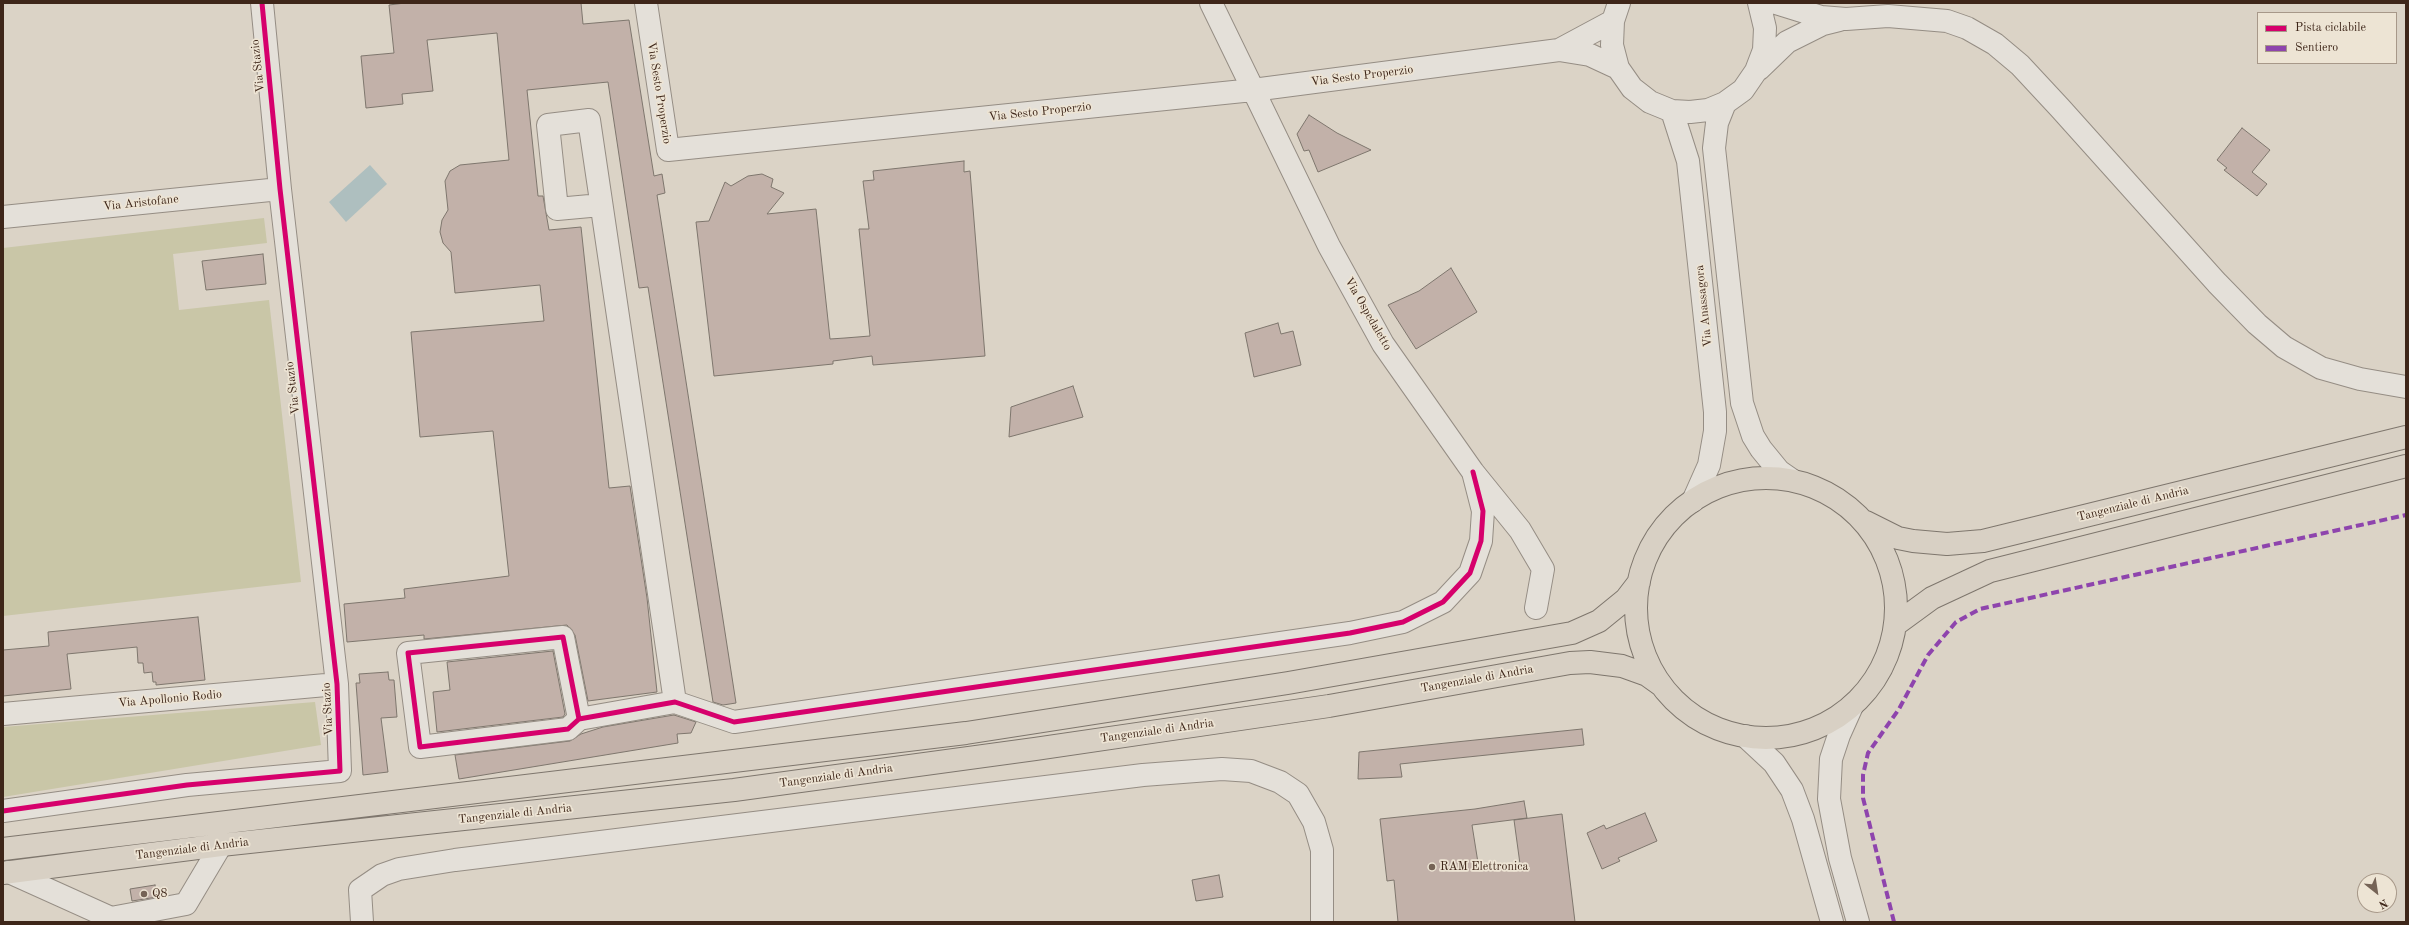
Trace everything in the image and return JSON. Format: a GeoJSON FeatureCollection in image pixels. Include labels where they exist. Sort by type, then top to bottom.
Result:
{"type":"FeatureCollection","features":[{"type":"Feature","properties":{"kind":"main road","name":"Tangenziale di Andria"},"geometry":{"type":"LineString","coordinates":[[1863,520],[1898,538],[1913,541],[1948,544],[1983,541],[2406,437]]}},
{"type":"Feature","properties":{"kind":"main road"},"geometry":{"type":"LineString","coordinates":[[1895,625],[1932,598],[1990,570],[2406,466]]}},
{"type":"Feature","properties":{"kind":"main road","name":"Tangenziale di Andria"},"geometry":{"type":"LineString","coordinates":[[6,873],[221,845],[742,789],[1036,750],[1329,706],[1570,663],[1596,662],[1622,666],[1647,675],[1661,685],[1678,703],[1698,719],[1721,730],[1745,736],[1774,738],[1802,733],[1828,722],[1852,706],[1873,682],[1888,655],[1895,625],[1896,596],[1891,568],[1879,542],[1863,520],[1842,502],[1824,492],[1792,480],[1766,478],[1740,481],[1716,488],[1693,501],[1668,523],[1650,550],[1639,582],[1636,609],[1639,636],[1648,661],[1661,685]]}},
{"type":"Feature","properties":{"kind":"main road","name":"Tangenziale di Andria"},"geometry":{"type":"LineString","coordinates":[[3,849],[966,733],[1280,684],[1572,633],[1599,621],[1626,599],[1639,582]]}},
{"type":"Feature","properties":{"kind":"street","name":"Via Stazio"},"geometry":{"type":"LineString","coordinates":[[3,811],[187,785],[340,770],[337,684],[280,189],[262,3]]}},
{"type":"Feature","properties":{"kind":"street","name":"Via Sesto Properzio"},"geometry":{"type":"LineString","coordinates":[[646,3],[668,150],[1253,90],[1559,50],[1590,55],[1618,68]]}},
{"type":"Feature","properties":{"kind":"street","name":"Via Ospedaletto"},"geometry":{"type":"LineString","coordinates":[[1211,3],[1329,246],[1383,344],[1473,472],[1520,530],[1543,569],[1536,608]]}},
{"type":"Feature","properties":{"kind":"street"},"geometry":{"type":"LineString","coordinates":[[1756,72],[1764,50],[1765,28],[1758,3]]}},
{"type":"Feature","properties":{"kind":"street"},"geometry":{"type":"LineString","coordinates":[[1776,3],[1821,17],[1846,19]]}},
{"type":"Feature","properties":{"kind":"street","name":"Via Sesto Properzio"},"geometry":{"type":"LineString","coordinates":[[1559,50],[1616,12]]}},
{"type":"Feature","properties":{"kind":"street"},"geometry":{"type":"LineString","coordinates":[[1616,12],[1612,45],[1618,68],[1632,88],[1650,102],[1672,111],[1690,112],[1708,110],[1725,103],[1743,90],[1756,72],[1787,42],[1823,24],[1846,19],[1888,16],[1947,21],[1967,28],[1995,44],[2020,65],[2217,283],[2257,324],[2278,342],[2321,368],[2360,379],[2406,387]]}},
{"type":"Feature","properties":{"kind":"street"},"geometry":{"type":"LineString","coordinates":[[1725,103],[1717,123],[1714,148],[1742,403],[1753,436],[1761,449],[1779,471],[1792,480]]}},
{"type":"Feature","properties":{"kind":"street","name":"Via Anassagora"},"geometry":{"type":"LineString","coordinates":[[1672,111],[1688,161],[1693,192],[1715,412],[1715,431],[1709,465],[1693,501]]}},
{"type":"Feature","properties":{"kind":"street","name":"Via Aristofane"},"geometry":{"type":"LineString","coordinates":[[3,218],[280,189]]}},
{"type":"Feature","properties":{"kind":"street"},"geometry":{"type":"LineString","coordinates":[[601,205],[675,702]]}},
{"type":"Feature","properties":{"kind":"street"},"geometry":{"type":"LineString","coordinates":[[579,719],[563,637],[408,653],[420,747],[568,730],[579,719],[675,702],[734,722],[1350,633],[1403,622],[1443,602],[1470,573],[1481,541],[1483,512],[1473,472]]}},
{"type":"Feature","properties":{"kind":"street","name":"Via Apollonio Rodio"},"geometry":{"type":"LineString","coordinates":[[3,714],[337,684]]}},
{"type":"Feature","properties":{"kind":"street"},"geometry":{"type":"LineString","coordinates":[[1852,706],[1838,735],[1831,759],[1829,799],[1840,858],[1858,922]]}},
{"type":"Feature","properties":{"kind":"street"},"geometry":{"type":"LineString","coordinates":[[1745,736],[1774,763],[1792,790],[1803,819],[1832,922]]}},
{"type":"Feature","properties":{"kind":"street"},"geometry":{"type":"LineString","coordinates":[[362,922],[360,890],[382,875],[399,869],[455,860],[1144,775],[1222,769],[1251,771],[1280,782],[1298,794],[1314,822],[1322,850],[1322,922]]}},
{"type":"Feature","properties":{"kind":"street"},"geometry":{"type":"LineString","coordinates":[[6,873],[112,918],[186,904],[221,845]]}},
{"type":"Feature","properties":{"kind":"shaded area"},"geometry":{"type":"Polygon","coordinates":[[[370,165],[387,184],[346,222],[329,202],[370,165]]]}},
{"type":"Feature","properties":{"kind":"shaded area"},"geometry":{"type":"Polygon","coordinates":[[[264,218],[267,243],[173,254],[179,310],[269,300],[301,582],[3,616],[3,248],[264,218]]]}},
{"type":"Feature","properties":{"kind":"shaded area"},"geometry":{"type":"Polygon","coordinates":[[[315,702],[321,745],[3,797],[3,727],[315,702]]]}},
{"type":"Feature","properties":{"kind":"building"},"geometry":{"type":"Polygon","coordinates":[[[405,3],[581,3],[583,24],[629,20],[654,176],[662,174],[665,193],[657,195],[736,703],[723,705],[713,702],[648,287],[639,288],[608,82],[527,90],[538,196],[543,196],[549,230],[581,227],[609,488],[630,486],[647,598],[657,692],[588,701],[575,635],[567,625],[424,639],[424,635],[347,642],[344,604],[405,598],[404,589],[509,576],[493,431],[420,437],[411,332],[544,321],[540,285],[455,293],[451,252],[443,243],[440,232],[442,220],[448,210],[445,181],[450,171],[460,165],[509,160],[497,33],[427,40],[433,91],[402,94],[403,104],[366,108],[361,56],[394,53],[389,5],[405,3]]]}},
{"type":"Feature","properties":{"kind":"building"},"geometry":{"type":"Polygon","coordinates":[[[1309,115],[1337,133],[1371,150],[1318,172],[1309,150],[1304,151],[1297,134],[1309,115]]]}},
{"type":"Feature","properties":{"kind":"building"},"geometry":{"type":"Polygon","coordinates":[[[2242,128],[2270,150],[2252,172],[2267,184],[2257,196],[2224,170],[2227,168],[2217,160],[2242,128]]]}},
{"type":"Feature","properties":{"kind":"building"},"geometry":{"type":"Polygon","coordinates":[[[964,161],[964,172],[970,171],[985,356],[873,365],[872,356],[833,361],[833,364],[714,376],[696,222],[709,221],[725,182],[731,186],[748,176],[762,174],[773,179],[771,187],[784,193],[767,214],[816,209],[830,339],[870,336],[859,229],[869,229],[863,181],[874,180],[873,171],[964,161]]]}},
{"type":"Feature","properties":{"kind":"building"},"geometry":{"type":"Polygon","coordinates":[[[263,254],[266,284],[206,290],[202,261],[263,254]]]}},
{"type":"Feature","properties":{"kind":"building"},"geometry":{"type":"Polygon","coordinates":[[[1451,268],[1477,312],[1416,349],[1388,305],[1419,291],[1451,268]]]}},
{"type":"Feature","properties":{"kind":"building"},"geometry":{"type":"Polygon","coordinates":[[[1278,323],[1281,334],[1293,331],[1301,365],[1254,377],[1245,333],[1278,323]]]}},
{"type":"Feature","properties":{"kind":"building"},"geometry":{"type":"Polygon","coordinates":[[[1073,386],[1083,417],[1009,437],[1011,407],[1073,386]]]}},
{"type":"Feature","properties":{"kind":"building"},"geometry":{"type":"Polygon","coordinates":[[[198,617],[205,680],[156,685],[156,682],[153,682],[152,672],[144,673],[143,663],[138,663],[137,647],[67,654],[71,689],[3,696],[3,650],[49,646],[48,632],[198,617]]]}},
{"type":"Feature","properties":{"kind":"building"},"geometry":{"type":"Polygon","coordinates":[[[553,651],[565,714],[563,717],[437,732],[433,692],[450,690],[447,662],[553,651]]]}},
{"type":"Feature","properties":{"kind":"building"},"geometry":{"type":"Polygon","coordinates":[[[388,672],[389,680],[394,680],[397,717],[381,718],[388,772],[363,775],[356,683],[360,683],[359,674],[388,672]]]}},
{"type":"Feature","properties":{"kind":"building"},"geometry":{"type":"Polygon","coordinates":[[[674,715],[696,722],[691,733],[677,734],[678,743],[459,779],[455,755],[570,741],[581,734],[603,727],[674,715]]]}},
{"type":"Feature","properties":{"kind":"building"},"geometry":{"type":"Polygon","coordinates":[[[1582,729],[1584,745],[1400,764],[1402,777],[1358,779],[1359,752],[1582,729]]]}},
{"type":"Feature","properties":{"kind":"building","name":"RAM Elettronica"},"geometry":{"type":"Polygon","coordinates":[[[1524,801],[1527,818],[1472,825],[1479,869],[1520,864],[1514,820],[1562,814],[1575,922],[1398,922],[1394,880],[1387,881],[1380,819],[1475,809],[1524,801]]]}},
{"type":"Feature","properties":{"kind":"building"},"geometry":{"type":"Polygon","coordinates":[[[1645,813],[1657,841],[1618,858],[1620,861],[1602,869],[1587,833],[1604,825],[1606,829],[1645,813]]]}},
{"type":"Feature","properties":{"kind":"building"},"geometry":{"type":"Polygon","coordinates":[[[1219,875],[1223,897],[1196,901],[1192,880],[1219,875]]]}},
{"type":"Feature","properties":{"kind":"building"},"geometry":{"type":"Polygon","coordinates":[[[155,885],[157,897],[132,901],[130,889],[155,885]]]}},
{"type":"Feature","properties":{"kind":"marked path"},"geometry":{"type":"LineString","coordinates":[[1894,922],[1863,798],[1863,775],[1868,753],[1899,709],[1928,655],[1956,622],[1980,609],[2406,515]]}},
{"type":"Feature","properties":{"kind":"cycle path"},"geometry":{"type":"LineString","coordinates":[[3,811],[187,785],[340,771],[337,684],[280,189],[262,3]]}},
{"type":"Feature","properties":{"kind":"cycle path"},"geometry":{"type":"LineString","coordinates":[[579,719],[563,637],[408,653],[420,747],[568,729],[579,719],[675,702],[734,722],[1350,633],[1403,622],[1443,602],[1470,573],[1481,541],[1483,511],[1473,472]]}},
{"type":"Feature","properties":{"kind":"place","name":"RAM Elettronica"},"geometry":{"type":"Point","coordinates":[1432,867]}},
{"type":"Feature","properties":{"kind":"place","name":"Q8"},"geometry":{"type":"Point","coordinates":[144,894]}}]}
